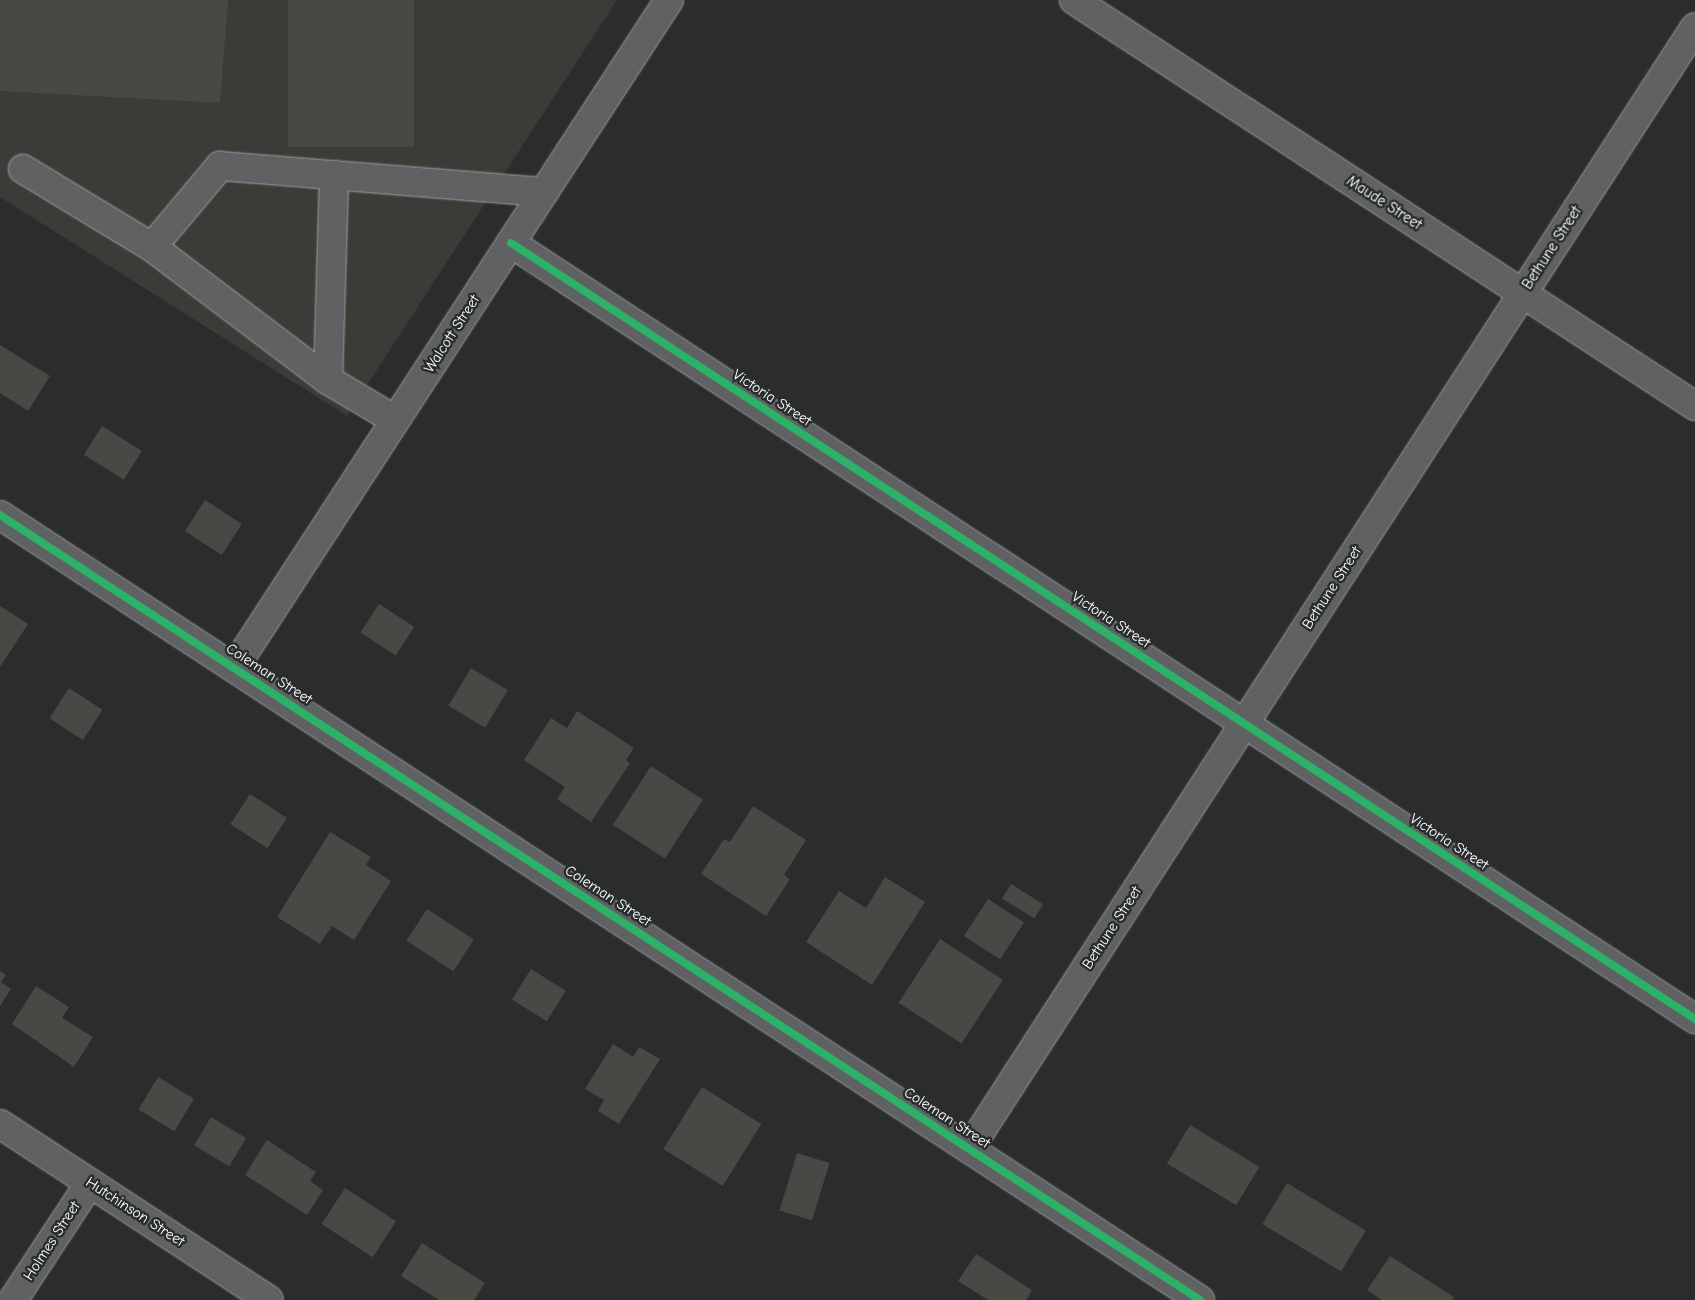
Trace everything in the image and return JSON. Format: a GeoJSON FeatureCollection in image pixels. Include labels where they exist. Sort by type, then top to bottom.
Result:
{"type":"FeatureCollection","features":[{"type":"Feature","properties":{"kind":"street","name":"Walcott Street"},"geometry":{"type":"LineString","coordinates":[[234,668],[669,0]]}},
{"type":"Feature","properties":{"kind":"street","name":"Maude Street"},"geometry":{"type":"LineString","coordinates":[[1074,0],[1695,406]]}},
{"type":"Feature","properties":{"kind":"street","name":"Bethune Street"},"geometry":{"type":"LineString","coordinates":[[970,1149],[1695,27]]}},
{"type":"Feature","properties":{"kind":"street"},"geometry":{"type":"LineString","coordinates":[[152,247],[220,166],[544,192]]}},
{"type":"Feature","properties":{"kind":"street"},"geometry":{"type":"LineString","coordinates":[[23,169],[152,247],[328,380],[395,420]]}},
{"type":"Feature","properties":{"kind":"street"},"geometry":{"type":"LineString","coordinates":[[328,380],[334,175]]}},
{"type":"Feature","properties":{"kind":"street","name":"Victoria Street"},"geometry":{"type":"LineString","coordinates":[[511,243],[1695,1020]]}},
{"type":"Feature","properties":{"kind":"street","name":"Coleman Street"},"geometry":{"type":"LineString","coordinates":[[0,515],[1200,1300]]}},
{"type":"Feature","properties":{"kind":"street","name":"Hutchinson Street"},"geometry":{"type":"LineString","coordinates":[[0,1124],[270,1300]]}},
{"type":"Feature","properties":{"kind":"street","name":"Holmes Street"},"geometry":{"type":"LineString","coordinates":[[13,1300],[90,1183]]}},
{"type":"Feature","properties":{"kind":"shaded area"},"geometry":{"type":"Polygon","coordinates":[[[0,0],[617,0],[347,416],[0,197],[0,0]]]}},
{"type":"Feature","properties":{"kind":"building"},"geometry":{"type":"Polygon","coordinates":[[[0,0],[228,0],[220,103],[0,91],[0,0]]]}},
{"type":"Feature","properties":{"kind":"building"},"geometry":{"type":"Polygon","coordinates":[[[288,0],[414,0],[414,147],[288,147],[288,0]]]}},
{"type":"Feature","properties":{"kind":"building"},"geometry":{"type":"Polygon","coordinates":[[[0,345],[50,376],[28,411],[0,393],[0,345]]]}},
{"type":"Feature","properties":{"kind":"building"},"geometry":{"type":"Polygon","coordinates":[[[102,426],[142,451],[124,480],[84,455],[102,426]]]}},
{"type":"Feature","properties":{"kind":"building"},"geometry":{"type":"Polygon","coordinates":[[[205,500],[242,524],[222,555],[185,531],[205,500]]]}},
{"type":"Feature","properties":{"kind":"building"},"geometry":{"type":"Polygon","coordinates":[[[379,604],[414,627],[396,655],[360,633],[379,604]]]}},
{"type":"Feature","properties":{"kind":"building"},"geometry":{"type":"Polygon","coordinates":[[[0,606],[28,624],[0,667],[0,606]]]}},
{"type":"Feature","properties":{"kind":"building"},"geometry":{"type":"Polygon","coordinates":[[[471,668],[508,690],[485,728],[448,706],[471,668]]]}},
{"type":"Feature","properties":{"kind":"building"},"geometry":{"type":"Polygon","coordinates":[[[69,688],[103,710],[83,740],[49,718],[69,688]]]}},
{"type":"Feature","properties":{"kind":"building"},"geometry":{"type":"Polygon","coordinates":[[[577,711],[634,748],[626,760],[630,763],[591,822],[557,799],[565,787],[524,760],[551,718],[567,728],[577,711]]]}},
{"type":"Feature","properties":{"kind":"building"},"geometry":{"type":"Polygon","coordinates":[[[651,766],[703,800],[665,858],[613,825],[651,766]]]}},
{"type":"Feature","properties":{"kind":"building"},"geometry":{"type":"Polygon","coordinates":[[[250,794],[287,818],[267,848],[230,824],[250,794]]]}},
{"type":"Feature","properties":{"kind":"building"},"geometry":{"type":"Polygon","coordinates":[[[753,806],[806,840],[784,875],[790,879],[766,916],[701,874],[724,839],[730,842],[753,806]]]}},
{"type":"Feature","properties":{"kind":"building"},"geometry":{"type":"Polygon","coordinates":[[[330,832],[371,857],[366,865],[391,881],[354,940],[332,926],[320,944],[277,917],[330,832]]]}},
{"type":"Feature","properties":{"kind":"building"},"geometry":{"type":"Polygon","coordinates":[[[885,877],[925,902],[872,985],[806,942],[839,891],[866,908],[885,877]]]}},
{"type":"Feature","properties":{"kind":"building"},"geometry":{"type":"Polygon","coordinates":[[[1011,884],[1043,904],[1034,919],[1002,898],[1011,884]]]}},
{"type":"Feature","properties":{"kind":"building"},"geometry":{"type":"Polygon","coordinates":[[[988,899],[1024,922],[1000,959],[964,936],[988,899]]]}},
{"type":"Feature","properties":{"kind":"building"},"geometry":{"type":"Polygon","coordinates":[[[427,909],[474,939],[453,971],[406,941],[427,909]]]}},
{"type":"Feature","properties":{"kind":"building"},"geometry":{"type":"Polygon","coordinates":[[[940,939],[1003,980],[962,1044],[899,1003],[940,939]]]}},
{"type":"Feature","properties":{"kind":"building"},"geometry":{"type":"Polygon","coordinates":[[[531,969],[566,991],[547,1021],[512,1000],[531,969]]]}},
{"type":"Feature","properties":{"kind":"building"},"geometry":{"type":"Polygon","coordinates":[[[0,971],[6,975],[1,982],[11,989],[0,1006],[0,971]]]}},
{"type":"Feature","properties":{"kind":"building"},"geometry":{"type":"Polygon","coordinates":[[[36,986],[69,1007],[62,1018],[93,1037],[74,1067],[12,1024],[36,986]]]}},
{"type":"Feature","properties":{"kind":"building"},"geometry":{"type":"Polygon","coordinates":[[[613,1044],[633,1057],[639,1047],[660,1059],[619,1124],[598,1111],[604,1100],[585,1089],[613,1044]]]}},
{"type":"Feature","properties":{"kind":"building"},"geometry":{"type":"Polygon","coordinates":[[[158,1077],[194,1099],[174,1131],[138,1110],[158,1077]]]}},
{"type":"Feature","properties":{"kind":"building"},"geometry":{"type":"Polygon","coordinates":[[[702,1087],[761,1124],[723,1186],[663,1149],[702,1087]]]}},
{"type":"Feature","properties":{"kind":"building"},"geometry":{"type":"Polygon","coordinates":[[[211,1117],[246,1138],[229,1166],[194,1145],[211,1117]]]}},
{"type":"Feature","properties":{"kind":"building"},"geometry":{"type":"Polygon","coordinates":[[[1190,1125],[1259,1167],[1236,1205],[1167,1164],[1190,1125]]]}},
{"type":"Feature","properties":{"kind":"building"},"geometry":{"type":"Polygon","coordinates":[[[267,1140],[316,1172],[310,1181],[323,1190],[307,1215],[245,1175],[267,1140]]]}},
{"type":"Feature","properties":{"kind":"building"},"geometry":{"type":"Polygon","coordinates":[[[797,1153],[830,1163],[812,1220],[779,1210],[797,1153]]]}},
{"type":"Feature","properties":{"kind":"building"},"geometry":{"type":"Polygon","coordinates":[[[1287,1183],[1366,1230],[1341,1272],[1262,1224],[1287,1183]]]}},
{"type":"Feature","properties":{"kind":"building"},"geometry":{"type":"Polygon","coordinates":[[[345,1188],[396,1221],[373,1257],[322,1224],[345,1188]]]}},
{"type":"Feature","properties":{"kind":"building"},"geometry":{"type":"Polygon","coordinates":[[[422,1243],[485,1283],[474,1300],[439,1300],[401,1276],[422,1243]]]}},
{"type":"Feature","properties":{"kind":"building"},"geometry":{"type":"Polygon","coordinates":[[[976,1254],[1032,1290],[1026,1300],[988,1300],[958,1281],[976,1254]]]}},
{"type":"Feature","properties":{"kind":"building"},"geometry":{"type":"Polygon","coordinates":[[[1390,1256],[1454,1297],[1452,1300],[1382,1300],[1367,1290],[1390,1256]]]}},
{"type":"Feature","properties":{"kind":"cycle path"},"geometry":{"type":"LineString","coordinates":[[511,243],[1695,1019]]}},
{"type":"Feature","properties":{"kind":"cycle path"},"geometry":{"type":"LineString","coordinates":[[0,515],[1200,1300]]}}]}
